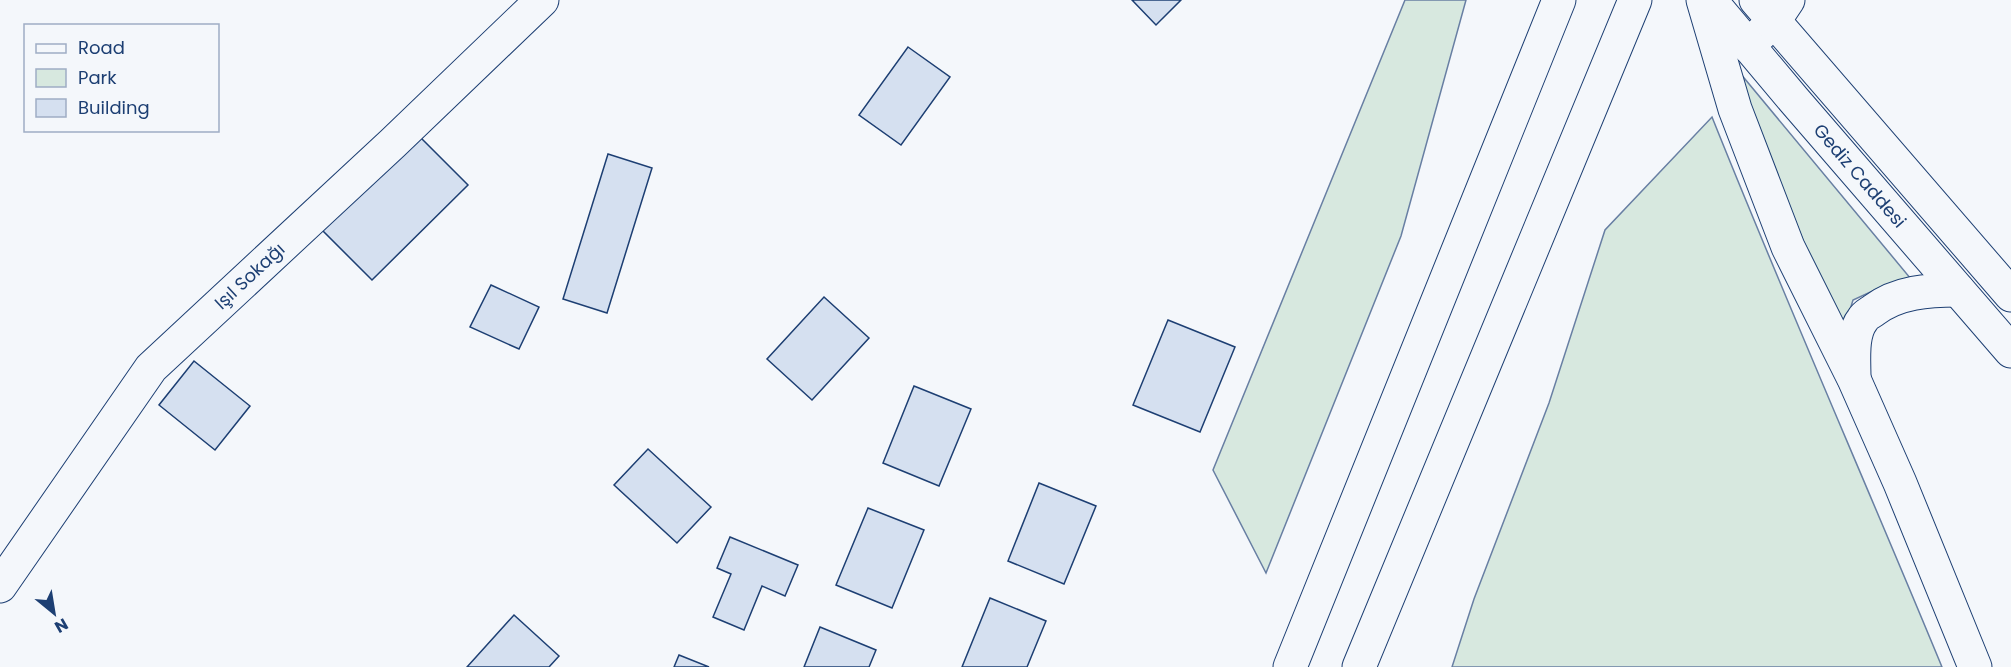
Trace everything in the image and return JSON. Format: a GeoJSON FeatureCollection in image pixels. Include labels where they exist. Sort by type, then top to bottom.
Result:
{"type":"FeatureCollection","features":[{"type":"Feature","properties":{"kind":"main road","name":"Işıl Sokağı"},"geometry":{"type":"LineString","coordinates":[[0,586],[151,368],[393,143],[542,0]]}},
{"type":"Feature","properties":{"kind":"main road"},"geometry":{"type":"LineString","coordinates":[[1363,660],[1635,0]]}},
{"type":"Feature","properties":{"kind":"main road"},"geometry":{"type":"LineString","coordinates":[[1703,0],[1735,109],[1788,247],[1854,379],[1900,483],[1975,667]]}},
{"type":"Feature","properties":{"kind":"main road","name":"Gediz Caddesi"},"geometry":{"type":"LineString","coordinates":[[1710,0],[2011,351]]}},
{"type":"Feature","properties":{"kind":"main road"},"geometry":{"type":"LineString","coordinates":[[1748,46],[1772,7],[2011,295]]}},
{"type":"Feature","properties":{"kind":"main road"},"geometry":{"type":"LineString","coordinates":[[1290,667],[1555,9]]}},
{"type":"Feature","properties":{"kind":"main road"},"geometry":{"type":"LineString","coordinates":[[1854,379],[1855,337],[1863,318],[1880,306],[1908,294],[1933,290],[1958,290]]}},
{"type":"Feature","properties":{"kind":"main road"},"geometry":{"type":"LineString","coordinates":[[1281,667],[1349,522]]}},
{"type":"Feature","properties":{"kind":"green space"},"geometry":{"type":"Polygon","coordinates":[[[1405,0],[1466,0],[1401,236],[1266,573],[1213,470],[1405,0]]]}},
{"type":"Feature","properties":{"kind":"green space"},"geometry":{"type":"Polygon","coordinates":[[[1730,61],[1911,279],[1877,289],[1853,300],[1842,336],[1730,61]]]}},
{"type":"Feature","properties":{"kind":"green space"},"geometry":{"type":"Polygon","coordinates":[[[1712,117],[1942,667],[1452,667],[1474,599],[1549,403],[1605,230],[1712,117]]]}},
{"type":"Feature","properties":{"kind":"building"},"geometry":{"type":"Polygon","coordinates":[[[1132,0],[1181,0],[1156,25],[1132,0]]]}},
{"type":"Feature","properties":{"kind":"building"},"geometry":{"type":"Polygon","coordinates":[[[908,47],[950,77],[901,145],[859,115],[908,47]]]}},
{"type":"Feature","properties":{"kind":"building"},"geometry":{"type":"Polygon","coordinates":[[[418,135],[468,185],[372,280],[322,230],[418,135]]]}},
{"type":"Feature","properties":{"kind":"building"},"geometry":{"type":"Polygon","coordinates":[[[608,154],[652,168],[607,313],[563,299],[608,154]]]}},
{"type":"Feature","properties":{"kind":"building"},"geometry":{"type":"Polygon","coordinates":[[[491,285],[539,307],[519,349],[470,327],[491,285]]]}},
{"type":"Feature","properties":{"kind":"building"},"geometry":{"type":"Polygon","coordinates":[[[824,297],[869,338],[812,400],[767,359],[824,297]]]}},
{"type":"Feature","properties":{"kind":"building"},"geometry":{"type":"Polygon","coordinates":[[[1168,320],[1235,347],[1200,432],[1133,405],[1168,320]]]}},
{"type":"Feature","properties":{"kind":"building"},"geometry":{"type":"Polygon","coordinates":[[[194,361],[250,406],[215,450],[159,405],[194,361]]]}},
{"type":"Feature","properties":{"kind":"building"},"geometry":{"type":"Polygon","coordinates":[[[914,386],[971,409],[939,486],[883,463],[914,386]]]}},
{"type":"Feature","properties":{"kind":"building"},"geometry":{"type":"Polygon","coordinates":[[[648,449],[711,507],[677,543],[614,485],[648,449]]]}},
{"type":"Feature","properties":{"kind":"building"},"geometry":{"type":"Polygon","coordinates":[[[1039,483],[1096,506],[1064,584],[1008,561],[1039,483]]]}},
{"type":"Feature","properties":{"kind":"building"},"geometry":{"type":"Polygon","coordinates":[[[868,508],[924,530],[892,608],[836,585],[868,508]]]}},
{"type":"Feature","properties":{"kind":"building"},"geometry":{"type":"Polygon","coordinates":[[[730,537],[798,565],[785,596],[762,586],[744,630],[713,617],[731,574],[717,568],[730,537]]]}},
{"type":"Feature","properties":{"kind":"building"},"geometry":{"type":"Polygon","coordinates":[[[990,598],[1046,621],[1027,667],[962,667],[990,598]]]}},
{"type":"Feature","properties":{"kind":"building"},"geometry":{"type":"Polygon","coordinates":[[[514,615],[559,656],[549,667],[467,667],[514,615]]]}},
{"type":"Feature","properties":{"kind":"building"},"geometry":{"type":"Polygon","coordinates":[[[820,627],[876,650],[869,667],[804,667],[820,627]]]}},
{"type":"Feature","properties":{"kind":"building"},"geometry":{"type":"Polygon","coordinates":[[[679,655],[709,667],[674,667],[679,655]]]}}]}
